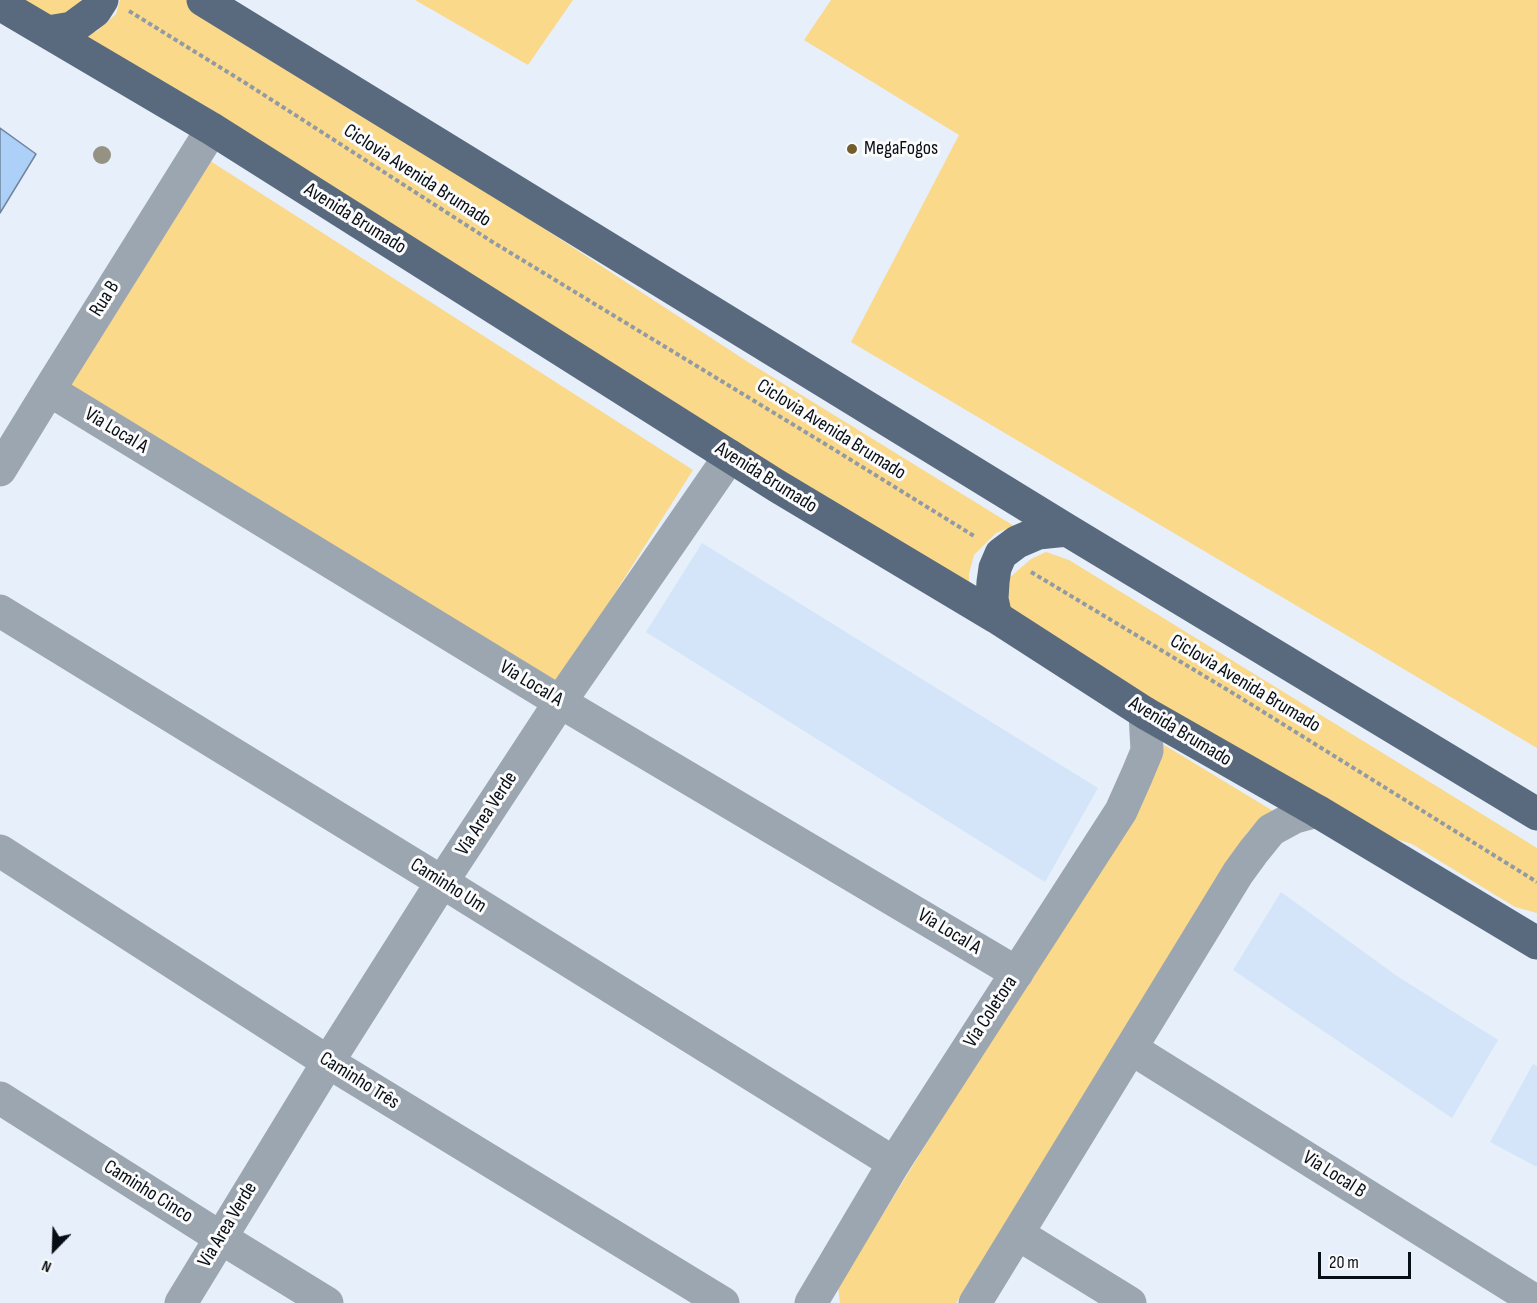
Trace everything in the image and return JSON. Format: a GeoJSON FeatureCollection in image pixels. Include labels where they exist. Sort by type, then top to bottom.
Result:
{"type":"FeatureCollection","features":[{"type":"Feature","properties":{"kind":"main road"},"geometry":{"type":"LineString","coordinates":[[203,0],[1067,530],[1537,814]]}},
{"type":"Feature","properties":{"kind":"main road","name":"Avenida Brumado"},"geometry":{"type":"LineString","coordinates":[[0,4],[212,129],[777,486],[996,617],[1145,713],[1317,811],[1537,944]]}},
{"type":"Feature","properties":{"kind":"main road"},"geometry":{"type":"LineString","coordinates":[[48,32],[72,28],[96,10],[114,5]]}},
{"type":"Feature","properties":{"kind":"main road"},"geometry":{"type":"LineString","coordinates":[[996,617],[992,599],[993,582],[995,568],[1001,554],[1017,542],[1038,533],[1067,530]]}},
{"type":"Feature","properties":{"kind":"main road"},"geometry":{"type":"LineString","coordinates":[[1492,916],[1525,924],[1537,923]]}},
{"type":"Feature","properties":{"kind":"street","name":"Rua B"},"geometry":{"type":"LineString","coordinates":[[2,462],[212,129]]}},
{"type":"Feature","properties":{"kind":"street","name":"Via Local A"},"geometry":{"type":"LineString","coordinates":[[49,390],[560,702],[1017,973]]}},
{"type":"Feature","properties":{"kind":"street","name":"Via Area Verde"},"geometry":{"type":"LineString","coordinates":[[181,1303],[328,1062],[442,882],[560,702],[730,456]]}},
{"type":"Feature","properties":{"kind":"street","name":"Caminho Um"},"geometry":{"type":"LineString","coordinates":[[0,611],[894,1163]]}},
{"type":"Feature","properties":{"kind":"street","name":"Via Coletora"},"geometry":{"type":"LineString","coordinates":[[822,1295],[894,1163],[1121,811],[1147,751],[1145,713]]}},
{"type":"Feature","properties":{"kind":"street"},"geometry":{"type":"LineString","coordinates":[[975,1303],[1238,873],[1271,830],[1295,817],[1317,811]]}},
{"type":"Feature","properties":{"kind":"street","name":"Caminho Três"},"geometry":{"type":"LineString","coordinates":[[0,851],[328,1062],[723,1303]]}},
{"type":"Feature","properties":{"kind":"street","name":"Via Local B"},"geometry":{"type":"LineString","coordinates":[[1132,1049],[1537,1302]]}},
{"type":"Feature","properties":{"kind":"street","name":"Caminho Cinco"},"geometry":{"type":"LineString","coordinates":[[0,1098],[327,1303]]}},
{"type":"Feature","properties":{"kind":"street"},"geometry":{"type":"LineString","coordinates":[[1018,1234],[1130,1303]]}},
{"type":"Feature","properties":{"kind":"path","name":"Ciclovia Avenida Brumado"},"geometry":{"type":"LineString","coordinates":[[114,5],[247,84],[491,241],[1001,554],[1236,695],[1537,882]]}},
{"type":"Feature","properties":{"kind":"shaded area"},"geometry":{"type":"Polygon","coordinates":[[[0,0],[81,0],[72,11],[39,24],[0,0]]]}},
{"type":"Feature","properties":{"kind":"shaded area"},"geometry":{"type":"Polygon","coordinates":[[[120,0],[195,0],[748,362],[1014,526],[996,533],[974,555],[969,574],[969,593],[66,43],[97,31],[116,14],[120,0]]]}},
{"type":"Feature","properties":{"kind":"shaded area"},"geometry":{"type":"Polygon","coordinates":[[[415,0],[573,0],[528,65],[415,0]]]}},
{"type":"Feature","properties":{"kind":"shaded area"},"geometry":{"type":"Polygon","coordinates":[[[831,0],[1537,0],[1537,748],[851,342],[959,135],[804,40],[831,0]]]}},
{"type":"Feature","properties":{"kind":"shaded area"},"geometry":{"type":"Polygon","coordinates":[[[204,157],[693,470],[554,689],[62,384],[204,157]]]}},
{"type":"Feature","properties":{"kind":"shaded area"},"geometry":{"type":"Polygon","coordinates":[[[702,543],[1098,788],[1045,882],[646,632],[702,543]]]}},
{"type":"Feature","properties":{"kind":"shaded area"},"geometry":{"type":"Polygon","coordinates":[[[1046,552],[1069,560],[1537,848],[1537,913],[1515,907],[1412,844],[1366,830],[1036,638],[1005,601],[1008,579],[1031,559],[1046,552]]]}},
{"type":"Feature","properties":{"kind":"shaded area"},"geometry":{"type":"Polygon","coordinates":[[[1151,737],[1283,817],[1248,831],[956,1303],[840,1303],[838,1287],[1141,795],[1151,737]]]}},
{"type":"Feature","properties":{"kind":"shaded area"},"geometry":{"type":"Polygon","coordinates":[[[1281,892],[1397,976],[1498,1040],[1452,1118],[1233,970],[1281,892]]]}},
{"type":"Feature","properties":{"kind":"shaded area"},"geometry":{"type":"Polygon","coordinates":[[[1533,1064],[1537,1066],[1537,1167],[1490,1142],[1533,1064]]]}},
{"type":"Feature","properties":{"kind":"building"},"geometry":{"type":"Polygon","coordinates":[[[0,128],[36,154],[0,213],[0,128]]]}},
{"type":"Feature","properties":{"kind":"place","name":"MegaFogos"},"geometry":{"type":"Point","coordinates":[852,149]}}]}
